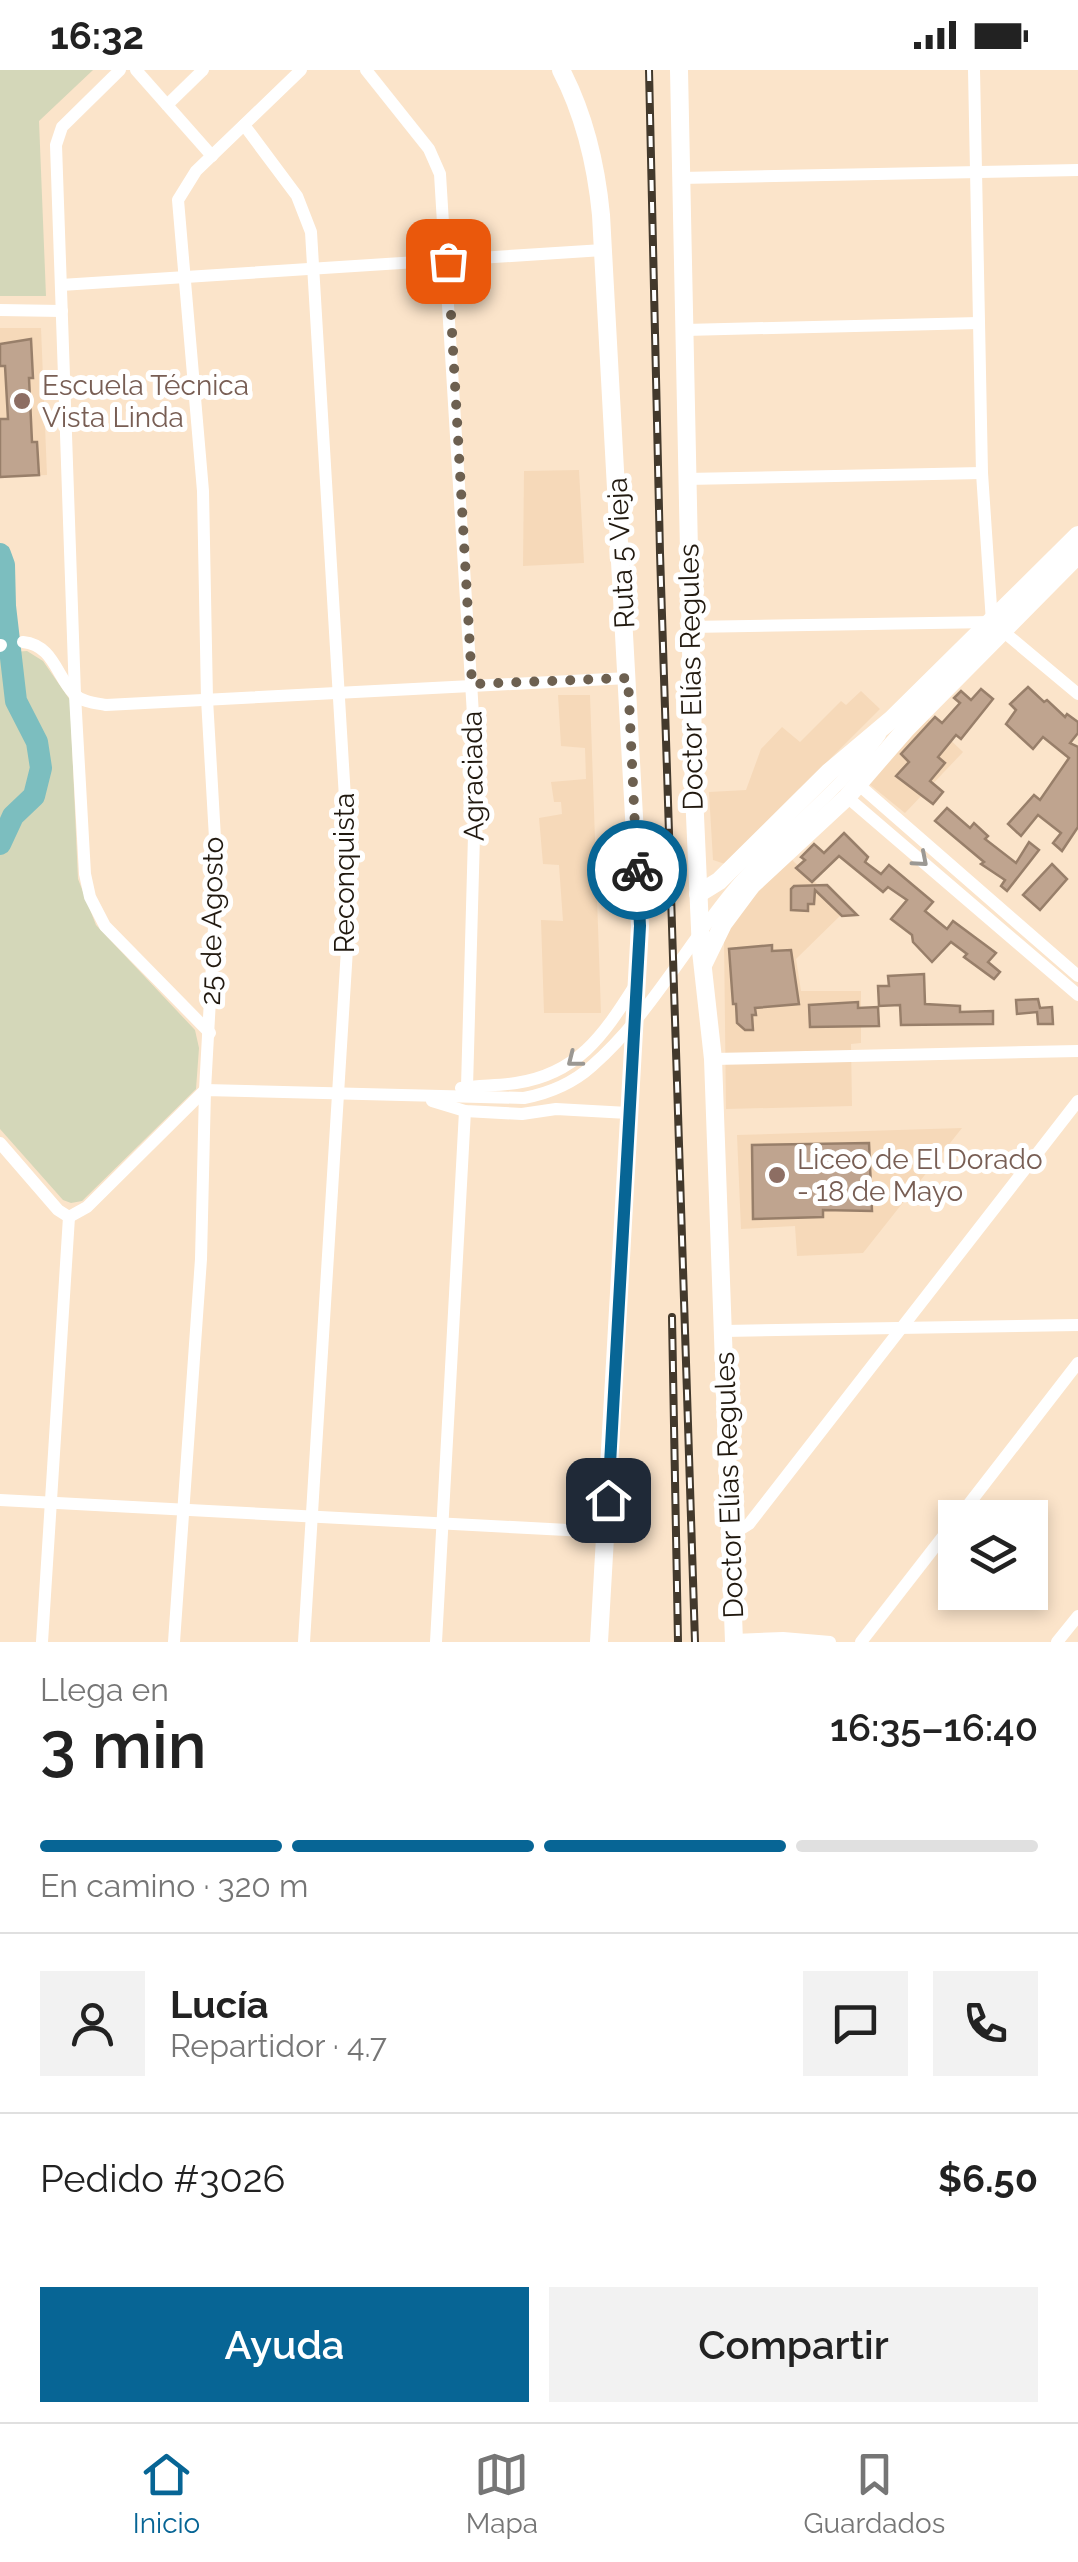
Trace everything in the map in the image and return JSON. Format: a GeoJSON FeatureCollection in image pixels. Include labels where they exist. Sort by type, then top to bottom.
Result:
{"type":"FeatureCollection","features":[{"type":"Feature","properties":{"kind":"street"},"geometry":{"type":"LineString","coordinates":[[120,70],[62,127],[56,145],[75,695],[86,874],[90,897],[105,926],[210,1032]]}},
{"type":"Feature","properties":{"kind":"street"},"geometry":{"type":"LineString","coordinates":[[136,70],[212,156],[301,70]]}},
{"type":"Feature","properties":{"kind":"street"},"geometry":{"type":"LineString","coordinates":[[167,105],[203,70]]}},
{"type":"Feature","properties":{"kind":"street","name":"Agraciada"},"geometry":{"type":"LineString","coordinates":[[366,70],[429,149],[440,174],[476,764],[467,1087]]}},
{"type":"Feature","properties":{"kind":"street","name":"Ruta 5 Vieja"},"geometry":{"type":"LineString","coordinates":[[561,70],[576,100],[592,151],[604,250],[640,926],[599,1642]]}},
{"type":"Feature","properties":{"kind":"street","name":"Doctor Elías Regules"},"geometry":{"type":"LineString","coordinates":[[679,70],[698,902],[713,1059],[734,1641]]}},
{"type":"Feature","properties":{"kind":"street"},"geometry":{"type":"LineString","coordinates":[[974,70],[982,472],[997,626]]}},
{"type":"Feature","properties":{"kind":"street","name":"Reconquista"},"geometry":{"type":"LineString","coordinates":[[244,125],[297,196],[311,232],[346,815],[348,933],[304,1642]]}},
{"type":"Feature","properties":{"kind":"street","name":"25 de Agosto"},"geometry":{"type":"LineString","coordinates":[[174,1642],[201,1259],[204,1090],[217,873],[207,699],[203,491],[178,200],[185,186],[212,156]]}},
{"type":"Feature","properties":{"kind":"street"},"geometry":{"type":"LineString","coordinates":[[682,178],[1078,170]]}},
{"type":"Feature","properties":{"kind":"street"},"geometry":{"type":"LineString","coordinates":[[61,285],[604,250]]}},
{"type":"Feature","properties":{"kind":"street"},"geometry":{"type":"LineString","coordinates":[[0,310],[62,311]]}},
{"type":"Feature","properties":{"kind":"street"},"geometry":{"type":"LineString","coordinates":[[685,330],[979,323]]}},
{"type":"Feature","properties":{"kind":"street"},"geometry":{"type":"LineString","coordinates":[[686,478],[982,472]]}},
{"type":"Feature","properties":{"kind":"street"},"geometry":{"type":"LineString","coordinates":[[997,626],[1078,535]]}},
{"type":"Feature","properties":{"kind":"street"},"geometry":{"type":"LineString","coordinates":[[70,1217],[86,1207],[204,1090],[524,1098],[550,1093],[590,1068],[612,1047],[762,857],[997,626],[1078,555]]}},
{"type":"Feature","properties":{"kind":"street"},"geometry":{"type":"LineString","coordinates":[[689,627],[997,626],[1078,694]]}},
{"type":"Feature","properties":{"kind":"street"},"geometry":{"type":"LineString","coordinates":[[23,642],[44,649],[75,695],[106,705],[628,678]]}},
{"type":"Feature","properties":{"kind":"street"},"geometry":{"type":"LineString","coordinates":[[702,957],[752,885],[853,791],[898,724]]}},
{"type":"Feature","properties":{"kind":"street"},"geometry":{"type":"LineString","coordinates":[[698,902],[829,772],[898,724]]}},
{"type":"Feature","properties":{"kind":"street"},"geometry":{"type":"LineString","coordinates":[[853,791],[1078,976]]}},
{"type":"Feature","properties":{"kind":"street"},"geometry":{"type":"LineString","coordinates":[[853,791],[1078,995]]}},
{"type":"Feature","properties":{"kind":"street"},"geometry":{"type":"LineString","coordinates":[[418,1097],[555,1074],[592,1045],[635,992]]}},
{"type":"Feature","properties":{"kind":"street"},"geometry":{"type":"LineString","coordinates":[[713,1059],[1078,1051]]}},
{"type":"Feature","properties":{"kind":"street"},"geometry":{"type":"LineString","coordinates":[[418,1097],[465,1111],[628,1112]]}},
{"type":"Feature","properties":{"kind":"street"},"geometry":{"type":"LineString","coordinates":[[730,1536],[749,1524],[1078,1101]]}},
{"type":"Feature","properties":{"kind":"street"},"geometry":{"type":"LineString","coordinates":[[436,1642],[465,1111]]}},
{"type":"Feature","properties":{"kind":"street"},"geometry":{"type":"LineString","coordinates":[[0,1144],[58,1210],[70,1217]]}},
{"type":"Feature","properties":{"kind":"street"},"geometry":{"type":"LineString","coordinates":[[42,1642],[70,1217]]}},
{"type":"Feature","properties":{"kind":"street"},"geometry":{"type":"LineString","coordinates":[[724,1330],[1078,1325]]}},
{"type":"Feature","properties":{"kind":"street"},"geometry":{"type":"LineString","coordinates":[[971,1500],[1078,1363]]}},
{"type":"Feature","properties":{"kind":"street"},"geometry":{"type":"LineString","coordinates":[[0,1500],[605,1532]]}},
{"type":"Feature","properties":{"kind":"street"},"geometry":{"type":"LineString","coordinates":[[861,1642],[938,1542]]}},
{"type":"Feature","properties":{"kind":"street"},"geometry":{"type":"LineString","coordinates":[[1057,1642],[1078,1616]]}},
{"type":"Feature","properties":{"kind":"street"},"geometry":{"type":"LineString","coordinates":[[734,1641],[783,1638],[830,1642]]}},
{"type":"Feature","properties":{"kind":"shaded area","name":"Escuela Técnica Vista Linda"},"geometry":{"type":"Polygon","coordinates":[[[0,328],[41,328],[47,475],[0,477],[0,328]]]}},
{"type":"Feature","properties":{"kind":"shaded area"},"geometry":{"type":"Polygon","coordinates":[[[579,470],[584,563],[523,566],[524,471],[579,470]]]}},
{"type":"Feature","properties":{"kind":"shaded area"},"geometry":{"type":"Polygon","coordinates":[[[861,691],[880,709],[725,864],[713,860],[709,792],[746,790],[761,749],[782,727],[800,742],[841,701],[846,705],[861,691]]]}},
{"type":"Feature","properties":{"kind":"shaded area"},"geometry":{"type":"Polygon","coordinates":[[[558,695],[590,695],[601,1013],[544,1013],[541,920],[563,921],[559,865],[543,864],[539,818],[562,814],[561,802],[554,802],[551,782],[586,779],[585,748],[561,746],[558,695]]]}},
{"type":"Feature","properties":{"kind":"shaded area"},"geometry":{"type":"Polygon","coordinates":[[[928,719],[963,752],[905,813],[868,783],[928,719]]]}},
{"type":"Feature","properties":{"kind":"shaded area"},"geometry":{"type":"Polygon","coordinates":[[[789,857],[845,911],[796,959],[801,991],[861,991],[861,1043],[851,1044],[852,1106],[726,1109],[724,937],[733,921],[789,857]]]}},
{"type":"Feature","properties":{"kind":"shaded area"},"geometry":{"type":"Polygon","coordinates":[[[962,1128],[863,1253],[797,1256],[795,1226],[741,1229],[737,1135],[962,1128]]]}},
{"type":"Feature","properties":{"kind":"green space"},"geometry":{"type":"Polygon","coordinates":[[[0,70],[93,70],[39,121],[46,296],[0,296],[0,70]]]}},
{"type":"Feature","properties":{"kind":"green space"},"geometry":{"type":"Polygon","coordinates":[[[27,651],[43,661],[70,700],[78,879],[96,925],[195,1030],[199,1048],[196,1089],[82,1201],[71,1203],[63,1200],[0,1129],[0,653],[27,651]]]}},
{"type":"Feature","properties":{"kind":"building","name":"Escuela Técnica Vista Linda"},"geometry":{"type":"Polygon","coordinates":[[[31,339],[32,442],[37,442],[39,475],[0,477],[0,419],[8,419],[0,344],[31,339]]]}},
{"type":"Feature","properties":{"kind":"building"},"geometry":{"type":"Polygon","coordinates":[[[1028,687],[1065,717],[1067,714],[1078,722],[1078,733],[1070,743],[1078,747],[1078,827],[1062,851],[1053,843],[1061,833],[1038,815],[1021,836],[1008,824],[1034,795],[1040,800],[1069,758],[1043,737],[1033,749],[1006,724],[1016,710],[1010,704],[1028,687]]]}},
{"type":"Feature","properties":{"kind":"building"},"geometry":{"type":"Polygon","coordinates":[[[981,689],[993,699],[961,739],[956,735],[938,757],[945,763],[930,781],[943,792],[933,804],[896,776],[909,762],[901,754],[935,717],[942,723],[960,703],[954,698],[961,691],[971,700],[981,689]]]}},
{"type":"Feature","properties":{"kind":"building"},"geometry":{"type":"Polygon","coordinates":[[[947,808],[970,828],[974,823],[988,836],[985,839],[1016,863],[1029,842],[1039,850],[1007,891],[1001,886],[1005,880],[981,864],[984,862],[935,821],[947,808]]]}},
{"type":"Feature","properties":{"kind":"building"},"geometry":{"type":"Polygon","coordinates":[[[844,833],[868,857],[865,862],[881,874],[889,865],[933,902],[925,911],[947,929],[953,921],[996,953],[988,962],[1000,972],[994,979],[951,942],[932,962],[913,942],[912,935],[891,919],[907,900],[888,887],[883,892],[839,856],[812,882],[796,868],[814,844],[824,853],[844,833]]]}},
{"type":"Feature","properties":{"kind":"building"},"geometry":{"type":"Polygon","coordinates":[[[1052,864],[1067,879],[1040,910],[1023,895],[1052,864]]]}},
{"type":"Feature","properties":{"kind":"building"},"geometry":{"type":"Polygon","coordinates":[[[827,885],[857,915],[842,916],[815,890],[814,904],[808,904],[808,911],[791,910],[794,886],[827,885]]]}},
{"type":"Feature","properties":{"kind":"building"},"geometry":{"type":"Polygon","coordinates":[[[772,945],[772,951],[791,950],[799,1004],[755,1008],[753,1030],[745,1030],[737,1023],[733,1004],[729,949],[772,945]]]}},
{"type":"Feature","properties":{"kind":"building"},"geometry":{"type":"Polygon","coordinates":[[[924,974],[925,1004],[960,1006],[960,1012],[993,1011],[993,1024],[901,1025],[900,1005],[879,1006],[878,986],[889,986],[888,976],[924,974]]]}},
{"type":"Feature","properties":{"kind":"building"},"geometry":{"type":"Polygon","coordinates":[[[1038,999],[1040,1008],[1052,1007],[1053,1024],[1038,1024],[1037,1012],[1017,1014],[1016,1000],[1038,999]]]}},
{"type":"Feature","properties":{"kind":"building"},"geometry":{"type":"Polygon","coordinates":[[[858,1002],[858,1008],[878,1007],[879,1026],[810,1027],[809,1005],[858,1002]]]}},
{"type":"Feature","properties":{"kind":"building"},"geometry":{"type":"Polygon","coordinates":[[[869,1143],[872,1211],[823,1210],[823,1217],[753,1219],[752,1145],[869,1143]]]}},
{"type":"Feature","properties":{"kind":"waterway"},"geometry":{"type":"LineString","coordinates":[[0,554],[16,701],[37,742],[41,768],[34,796],[13,816],[0,844]]}},
{"type":"Feature","properties":{"kind":"railway"},"geometry":{"type":"LineString","coordinates":[[649,70],[660,553],[695,1642]]}},
{"type":"Feature","properties":{"kind":"railway"},"geometry":{"type":"LineString","coordinates":[[672,1317],[678,1642]]}},
{"type":"Feature","properties":{"kind":"way so far"},"geometry":{"type":"LineString","coordinates":[[448,261],[472,684],[628,678],[637,870]]}},
{"type":"Feature","properties":{"kind":"place","name":"Escuela Técnica Vista Linda"},"geometry":{"type":"Point","coordinates":[22,401]}},
{"type":"Feature","properties":{"kind":"place","name":"Liceo de El Dorado - 18 de Mayo"},"geometry":{"type":"Point","coordinates":[777,1175]}},
{"type":"Feature","properties":{"kind":"route"},"geometry":{"type":"LineString","coordinates":[[608,1500],[640,926],[637,870]]}}]}
